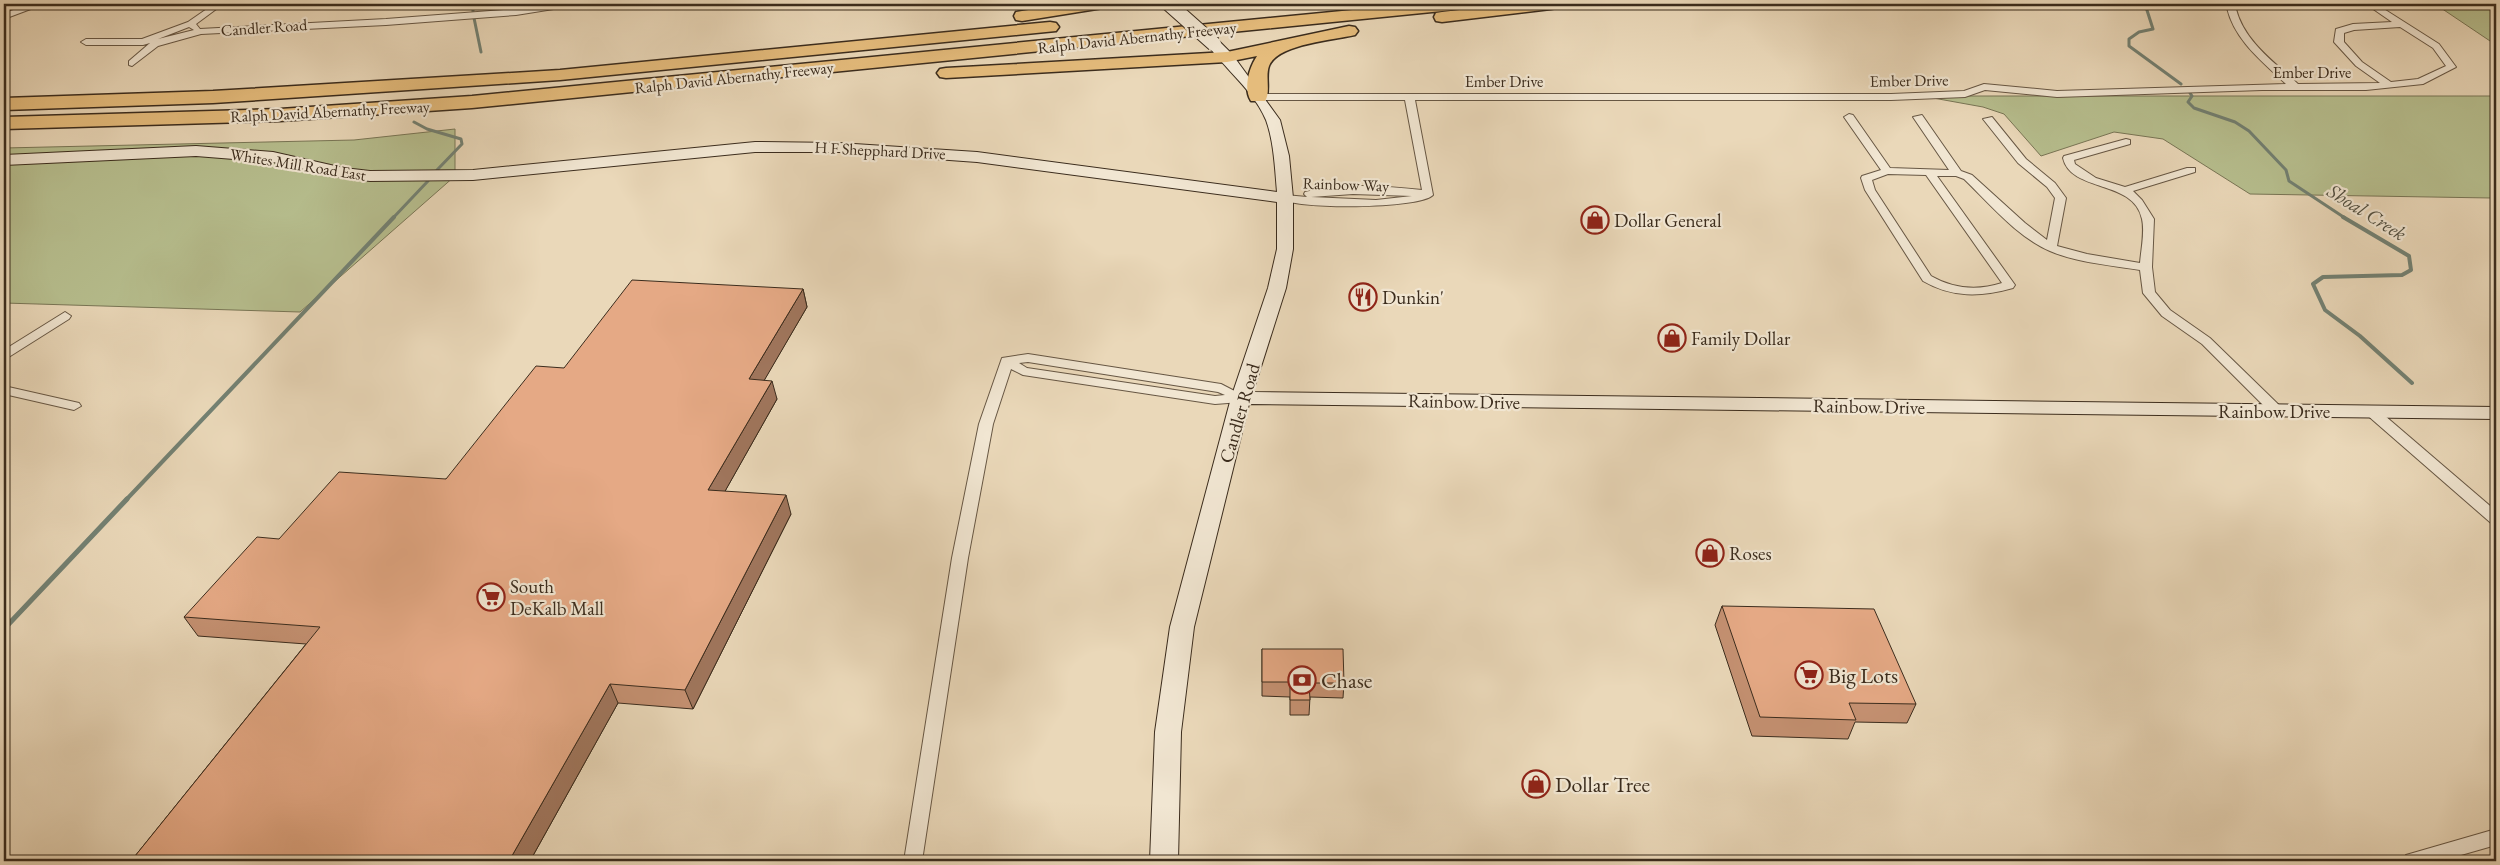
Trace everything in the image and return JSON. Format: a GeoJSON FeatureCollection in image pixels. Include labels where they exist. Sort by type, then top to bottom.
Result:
{"type":"FeatureCollection","features":[{"type":"Feature","properties":{"kind":"highway"},"geometry":{"type":"LineString","coordinates":[[213,98],[351,87],[700,53],[984,22],[1097,4]]}},
{"type":"Feature","properties":{"kind":"highway","name":"Ralph David Abernathy Freeway"},"geometry":{"type":"LineString","coordinates":[[1164,10],[1294,4]]}},
{"type":"Feature","properties":{"kind":"highway","name":"Ralph David Abernathy Freeway"},"geometry":{"type":"LineString","coordinates":[[4,123],[218,117],[399,107],[631,87],[1462,4]]}},
{"type":"Feature","properties":{"kind":"highway"},"geometry":{"type":"LineString","coordinates":[[399,107],[1221,51],[1290,42],[1388,23],[1551,4]]}},
{"type":"Feature","properties":{"kind":"highway","name":"Ralph David Abernathy Freeway"},"geometry":{"type":"LineString","coordinates":[[4,104],[213,98],[560,75],[1081,24]]}},
{"type":"Feature","properties":{"kind":"highway"},"geometry":{"type":"LineString","coordinates":[[1258,97],[1256,81],[1265,55],[1290,42]]}},
{"type":"Feature","properties":{"kind":"street"},"geometry":{"type":"LineString","coordinates":[[4,16],[40,4]]}},
{"type":"Feature","properties":{"kind":"street","name":"Candler Road"},"geometry":{"type":"LineString","coordinates":[[132,63],[154,41],[192,23],[219,4]]}},
{"type":"Feature","properties":{"kind":"street","name":"Candler Road"},"geometry":{"type":"LineString","coordinates":[[86,42],[154,41],[201,31],[396,21],[516,12],[566,4]]}},
{"type":"Feature","properties":{"kind":"street"},"geometry":{"type":"LineString","coordinates":[[2238,4],[2231,8],[2236,25],[2265,58],[2294,86]]}},
{"type":"Feature","properties":{"kind":"street","name":"Ember Drive"},"geometry":{"type":"LineString","coordinates":[[1258,97],[1916,96],[1965,94],[1984,88],[1998,87],[2057,94],[2294,86],[2366,87],[2420,82],[2451,67],[2436,46],[2370,4]]}},
{"type":"Feature","properties":{"kind":"street","name":"Candler Road"},"geometry":{"type":"LineString","coordinates":[[1164,10],[1221,51],[1258,97],[1273,120],[1278,138],[1285,198],[1285,249],[1277,288],[1241,398],[1182,627],[1168,732],[1164,861]]}},
{"type":"Feature","properties":{"kind":"street","name":"Candler Road"},"geometry":{"type":"LineString","coordinates":[[192,23],[190,24],[201,31]]}},
{"type":"Feature","properties":{"kind":"street"},"geometry":{"type":"LineString","coordinates":[[2388,85],[2359,64],[2339,42],[2339,31],[2353,27],[2402,24]]}},
{"type":"Feature","properties":{"kind":"street","name":"Rainbow Way"},"geometry":{"type":"LineString","coordinates":[[1285,198],[1328,202],[1408,201],[1428,194],[1408,96]]}},
{"type":"Feature","properties":{"kind":"street"},"geometry":{"type":"LineString","coordinates":[[1918,116],[1957,173]]}},
{"type":"Feature","properties":{"kind":"street"},"geometry":{"type":"LineString","coordinates":[[1850,117],[1887,171]]}},
{"type":"Feature","properties":{"kind":"street"},"geometry":{"type":"LineString","coordinates":[[1988,119],[2022,162],[2052,185],[2062,198],[2051,247]]}},
{"type":"Feature","properties":{"kind":"street"},"geometry":{"type":"LineString","coordinates":[[2126,142],[2068,158],[2070,166],[2092,180],[2125,190],[2138,202],[2148,219],[2146,267],[2149,293],[2166,313],[2206,341],[2277,411]]}},
{"type":"Feature","properties":{"kind":"street","name":"H F Shepphard Drive"},"geometry":{"type":"LineString","coordinates":[[473,175],[754,146],[794,146],[914,150],[979,157],[1213,192],[1285,198]]}},
{"type":"Feature","properties":{"kind":"street","name":"Whites Mill Road East"},"geometry":{"type":"LineString","coordinates":[[4,160],[196,151],[257,155],[310,164],[343,173],[370,176],[473,175]]}},
{"type":"Feature","properties":{"kind":"street"},"geometry":{"type":"LineString","coordinates":[[2125,190],[2191,170]]}},
{"type":"Feature","properties":{"kind":"street"},"geometry":{"type":"LineString","coordinates":[[1930,173],[2009,285],[1992,290],[1966,292],[1942,287],[1927,278],[1870,190],[1866,178],[1887,171],[1957,173],[1968,177],[2020,224],[2051,247],[2073,255],[2146,267]]}},
{"type":"Feature","properties":{"kind":"street"},"geometry":{"type":"LineString","coordinates":[[4,356],[64,316]]}},
{"type":"Feature","properties":{"kind":"street"},"geometry":{"type":"LineString","coordinates":[[913,861],[960,558],[986,424],[1007,361],[1028,358],[1220,388],[1241,398]]}},
{"type":"Feature","properties":{"kind":"street"},"geometry":{"type":"LineString","coordinates":[[4,390],[74,406]]}},
{"type":"Feature","properties":{"kind":"street","name":"Rainbow Drive"},"geometry":{"type":"LineString","coordinates":[[1241,398],[2496,413]]}},
{"type":"Feature","properties":{"kind":"street"},"geometry":{"type":"LineString","coordinates":[[2372,412],[2496,519]]}},
{"type":"Feature","properties":{"kind":"street"},"geometry":{"type":"LineString","coordinates":[[2413,861],[2496,837]]}},
{"type":"Feature","properties":{"kind":"green space"},"geometry":{"type":"Polygon","coordinates":[[[2435,4],[2496,4],[2496,45],[2435,4]]]}},
{"type":"Feature","properties":{"kind":"green space"},"geometry":{"type":"Polygon","coordinates":[[[1922,96],[2496,96],[2496,201],[2491,198],[2250,194],[2163,139],[2114,132],[2041,156],[2004,114],[1983,107],[1922,96]]]}},
{"type":"Feature","properties":{"kind":"green space"},"geometry":{"type":"Polygon","coordinates":[[[455,129],[455,176],[300,312],[4,303],[4,148],[354,140],[455,129]]]}},
{"type":"Feature","properties":{"kind":"building","name":"South DeKalb Mall"},"geometry":{"type":"Polygon","coordinates":[[[632,280],[803,289],[749,379],[772,381],[708,490],[786,495],[685,690],[610,684],[509,861],[131,861],[320,627],[184,617],[257,537],[279,539],[339,472],[446,479],[536,366],[564,368],[632,280]]]}},
{"type":"Feature","properties":{"kind":"building","name":"Big Lots"},"geometry":{"type":"Polygon","coordinates":[[[1722,606],[1874,609],[1916,704],[1849,703],[1856,720],[1760,717],[1722,606]]]}},
{"type":"Feature","properties":{"kind":"building","name":"Chase"},"geometry":{"type":"Polygon","coordinates":[[[1262,649],[1343,649],[1344,683],[1309,683],[1310,700],[1290,700],[1290,682],[1262,682],[1262,649]]]}},
{"type":"Feature","properties":{"kind":"waterway"},"geometry":{"type":"LineString","coordinates":[[473,4],[473,12]]}},
{"type":"Feature","properties":{"kind":"waterway","name":"Shoal Creek"},"geometry":{"type":"LineString","coordinates":[[2145,4],[2153,29],[2139,32],[2129,39],[2129,46],[2181,84]]}},
{"type":"Feature","properties":{"kind":"waterway"},"geometry":{"type":"LineString","coordinates":[[474,18],[481,52]]}},
{"type":"Feature","properties":{"kind":"waterway","name":"Shoal Creek"},"geometry":{"type":"LineString","coordinates":[[2190,93],[2192,96],[2188,102],[2194,108],[2235,122],[2249,131],[2286,170],[2289,181],[2345,218]]}},
{"type":"Feature","properties":{"kind":"waterway"},"geometry":{"type":"LineString","coordinates":[[414,122],[427,129],[461,139],[462,144],[437,170]]}},
{"type":"Feature","properties":{"kind":"waterway"},"geometry":{"type":"LineString","coordinates":[[393,218],[428,181]]}},
{"type":"Feature","properties":{"kind":"waterway"},"geometry":{"type":"LineString","coordinates":[[126,500],[394,217]]}},
{"type":"Feature","properties":{"kind":"waterway","name":"Shoal Creek"},"geometry":{"type":"LineString","coordinates":[[2343,217],[2409,256],[2411,270],[2402,275],[2323,277],[2313,284],[2325,310],[2360,336],[2412,383]]}},
{"type":"Feature","properties":{"kind":"waterway"},"geometry":{"type":"LineString","coordinates":[[4,629],[127,499]]}},
{"type":"Feature","properties":{"kind":"place","name":"Dollar General"},"geometry":{"type":"Point","coordinates":[1595,220]}},
{"type":"Feature","properties":{"kind":"place","name":"Dunkin'"},"geometry":{"type":"Point","coordinates":[1363,297]}},
{"type":"Feature","properties":{"kind":"place","name":"Family Dollar"},"geometry":{"type":"Point","coordinates":[1672,338]}},
{"type":"Feature","properties":{"kind":"place","name":"Roses"},"geometry":{"type":"Point","coordinates":[1710,553]}},
{"type":"Feature","properties":{"kind":"place","name":"South DeKalb Mall"},"geometry":{"type":"Point","coordinates":[491,597]}},
{"type":"Feature","properties":{"kind":"place","name":"Big Lots"},"geometry":{"type":"Point","coordinates":[1809,675]}},
{"type":"Feature","properties":{"kind":"place","name":"Chase"},"geometry":{"type":"Point","coordinates":[1302,680]}},
{"type":"Feature","properties":{"kind":"place","name":"Dollar Tree"},"geometry":{"type":"Point","coordinates":[1536,784]}}]}
